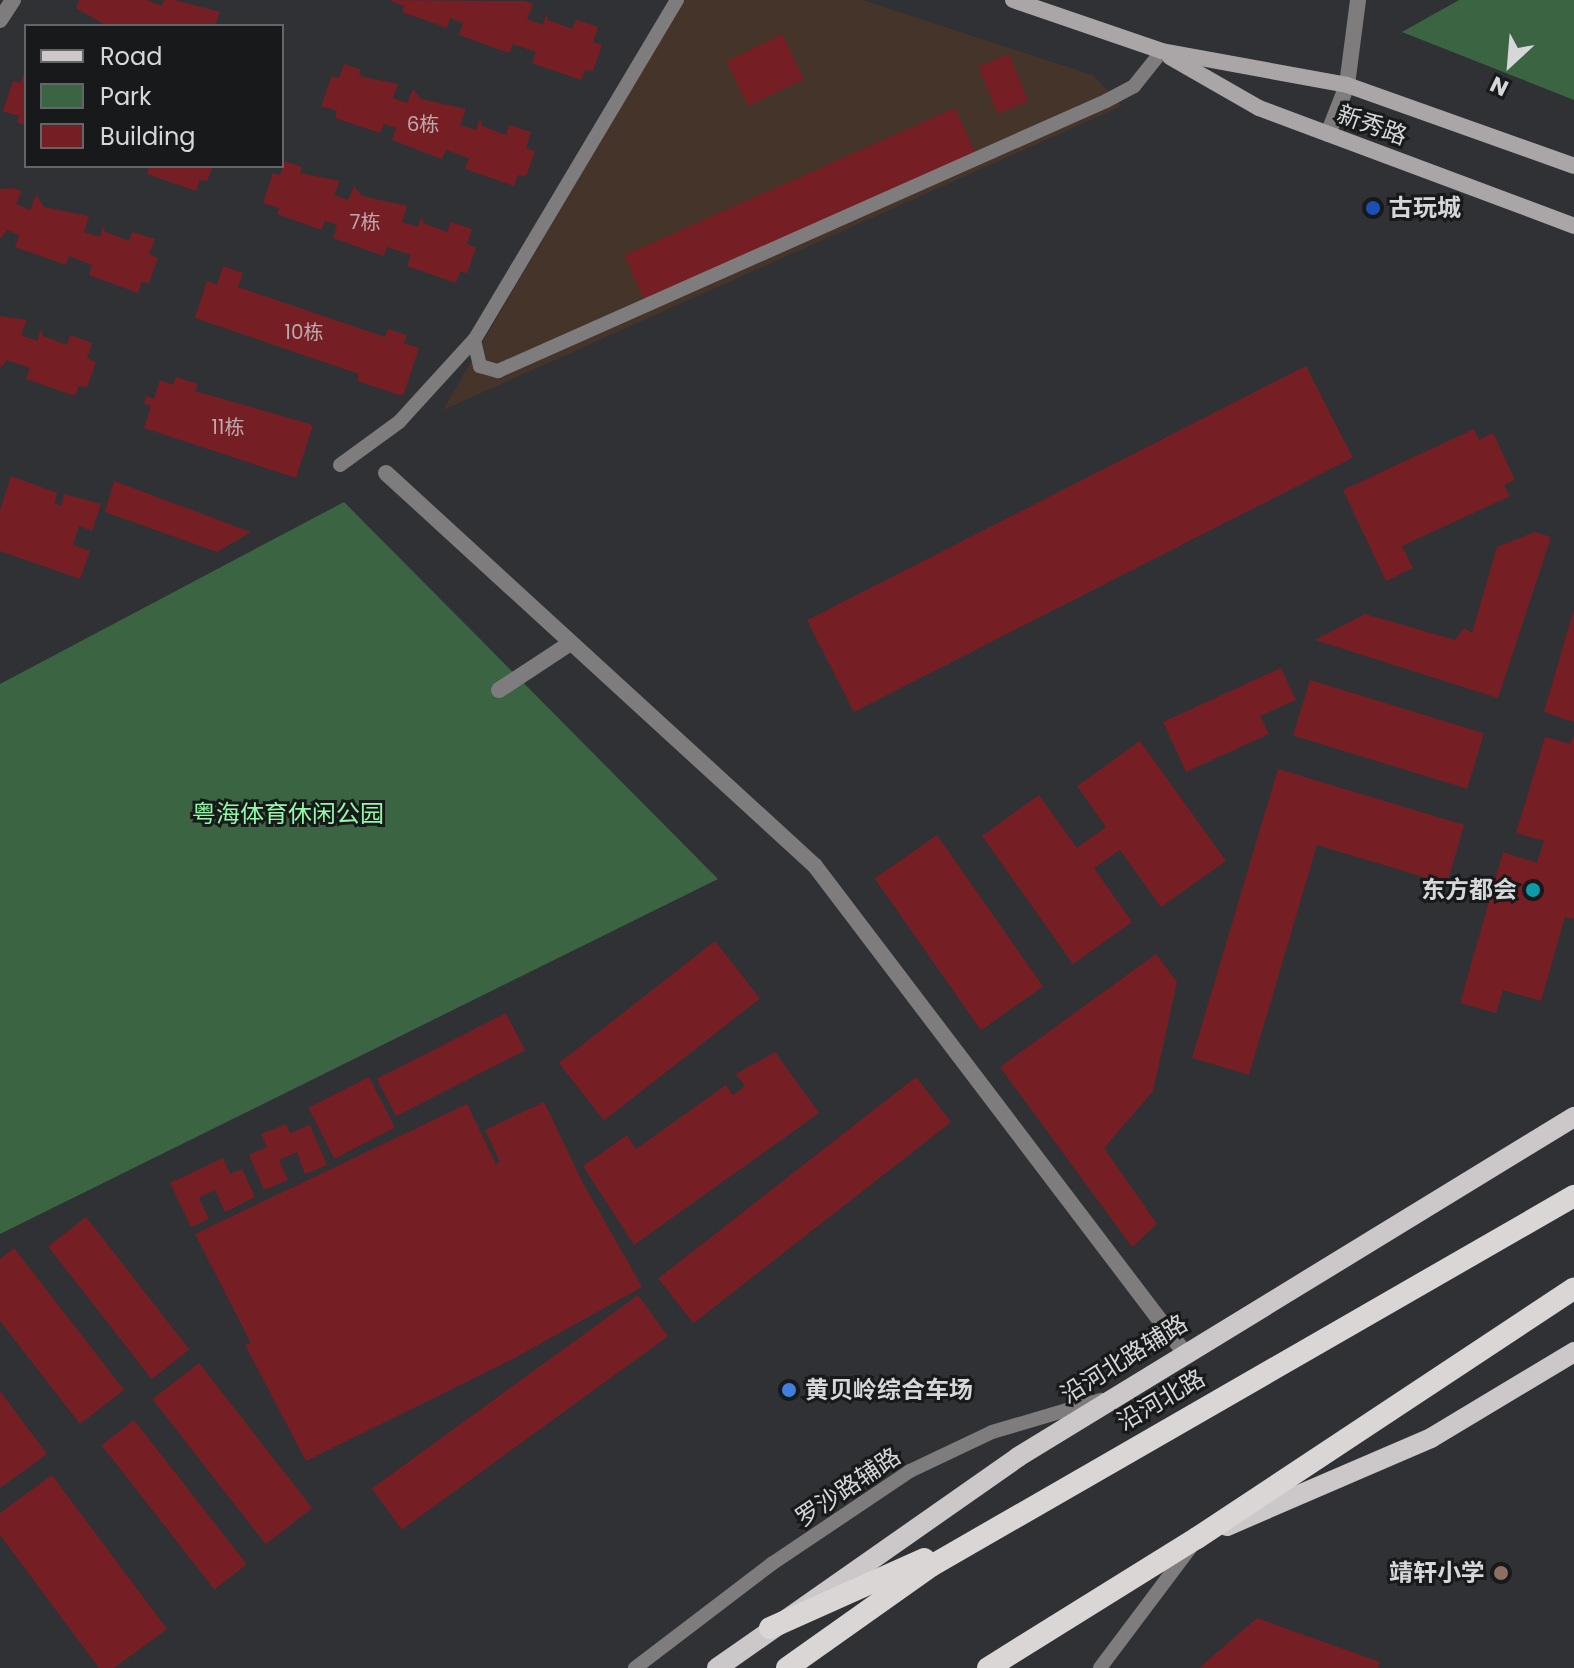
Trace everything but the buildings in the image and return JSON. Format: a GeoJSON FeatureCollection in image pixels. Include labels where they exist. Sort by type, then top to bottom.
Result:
{"type":"FeatureCollection","features":[{"type":"Feature","properties":{"kind":"highway","name":"沿河北路"},"geometry":{"type":"LineString","coordinates":[[787,1668],[931,1566],[1574,1196]]}},
{"type":"Feature","properties":{"kind":"highway"},"geometry":{"type":"LineString","coordinates":[[988,1668],[1197,1538],[1574,1288]]}},
{"type":"Feature","properties":{"kind":"highway"},"geometry":{"type":"LineString","coordinates":[[770,1628],[1005,1522]]}},
{"type":"Feature","properties":{"kind":"main road","name":"新秀路"},"geometry":{"type":"LineString","coordinates":[[1013,0],[1162,51],[1347,85],[1574,166]]}},
{"type":"Feature","properties":{"kind":"main road","name":"新秀路"},"geometry":{"type":"LineString","coordinates":[[1162,51],[1259,108],[1574,226]]}},
{"type":"Feature","properties":{"kind":"main road","name":"沿河北路辅路"},"geometry":{"type":"LineString","coordinates":[[717,1668],[770,1628],[1113,1397],[1574,1117]]}},
{"type":"Feature","properties":{"kind":"main road"},"geometry":{"type":"LineString","coordinates":[[1197,1538],[1431,1438],[1574,1352]]}},
{"type":"Feature","properties":{"kind":"street"},"geometry":{"type":"LineString","coordinates":[[0,20],[13,0]]}},
{"type":"Feature","properties":{"kind":"street"},"geometry":{"type":"LineString","coordinates":[[1328,134],[1347,85],[1358,0]]}},
{"type":"Feature","properties":{"kind":"street"},"geometry":{"type":"LineString","coordinates":[[386,473],[569,644],[815,866],[1184,1352]]}},
{"type":"Feature","properties":{"kind":"street"},"geometry":{"type":"LineString","coordinates":[[499,690],[569,644]]}},
{"type":"Feature","properties":{"kind":"lane"},"geometry":{"type":"LineString","coordinates":[[340,465],[399,422],[474,340],[677,0]]}},
{"type":"Feature","properties":{"kind":"lane"},"geometry":{"type":"LineString","coordinates":[[474,340],[480,366],[498,371],[1106,101],[1134,86],[1162,51]]}},
{"type":"Feature","properties":{"kind":"lane","name":"罗沙路辅路"},"geometry":{"type":"LineString","coordinates":[[635,1668],[773,1563],[910,1471],[992,1432],[1113,1397]]}},
{"type":"Feature","properties":{"kind":"lane"},"geometry":{"type":"LineString","coordinates":[[1100,1668],[1197,1538]]}},
{"type":"Feature","properties":{"kind":"shaded area"},"geometry":{"type":"Polygon","coordinates":[[[683,0],[862,0],[1093,75],[1122,106],[443,410],[683,0]]]}},
{"type":"Feature","properties":{"kind":"green space"},"geometry":{"type":"Polygon","coordinates":[[[1459,0],[1574,0],[1574,100],[1402,32],[1459,0]]]}},
{"type":"Feature","properties":{"kind":"green space","name":"粤海体育休闲公园"},"geometry":{"type":"Polygon","coordinates":[[[344,502],[718,879],[0,1234],[0,684],[344,502]]]}},
{"type":"Feature","properties":{"kind":"place","name":"古玩城"},"geometry":{"type":"Point","coordinates":[1373,208]}},
{"type":"Feature","properties":{"kind":"place","name":"东方都会"},"geometry":{"type":"Point","coordinates":[1533,890]}},
{"type":"Feature","properties":{"kind":"place","name":"黄贝岭综合车场"},"geometry":{"type":"Point","coordinates":[789,1390]}},
{"type":"Feature","properties":{"kind":"place","name":"靖轩小学"},"geometry":{"type":"Point","coordinates":[1501,1573]}}]}
